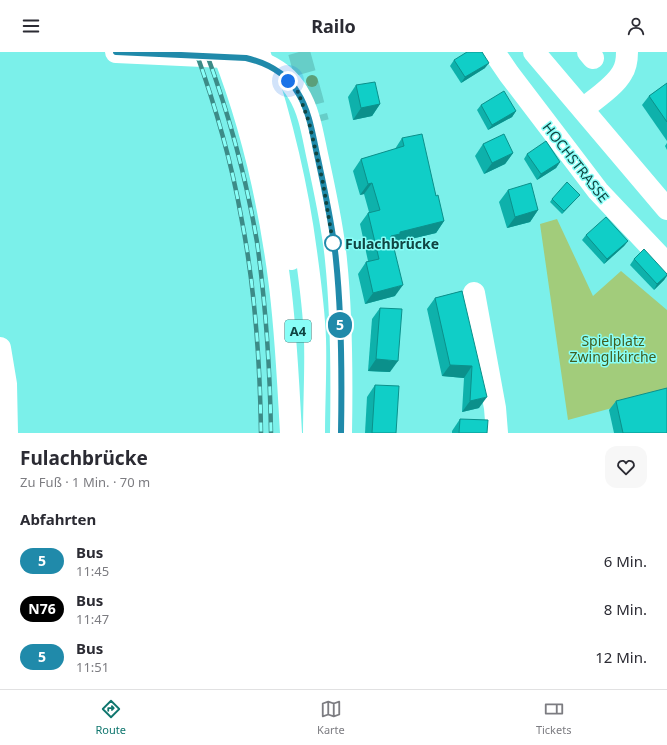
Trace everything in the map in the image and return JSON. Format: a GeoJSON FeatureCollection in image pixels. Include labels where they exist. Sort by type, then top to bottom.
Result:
{"type":"FeatureCollection","features":[{"type":"Feature","properties":{"kind":"main road"},"geometry":{"type":"LineString","coordinates":[[116,52],[246,58],[263,56],[298,92],[309,122],[323,183],[336,260],[341,350],[341,433]]}},
{"type":"Feature","properties":{"kind":"main road"},"geometry":{"type":"LineString","coordinates":[[223,52],[251,138],[273,238],[284,320],[291,433]]}},
{"type":"Feature","properties":{"kind":"main road","name":"A4"},"geometry":{"type":"LineString","coordinates":[[242,52],[258,100],[276,168],[287,229],[298,324],[300,433]]}},
{"type":"Feature","properties":{"kind":"main road","name":"HOCHSTRASSE"},"geometry":{"type":"LineString","coordinates":[[494,52],[598,192],[667,264]]}},
{"type":"Feature","properties":{"kind":"main road"},"geometry":{"type":"LineString","coordinates":[[534,52],[667,209]]}},
{"type":"Feature","properties":{"kind":"main road"},"geometry":{"type":"LineString","coordinates":[[583,109],[617,81],[626,66],[627,52]]}},
{"type":"Feature","properties":{"kind":"main road","name":"A4"},"geometry":{"type":"LineString","coordinates":[[263,56],[284,132],[302,217],[312,296],[315,339],[314,433]]}},
{"type":"Feature","properties":{"kind":"main road"},"geometry":{"type":"LineString","coordinates":[[474,293],[495,408],[498,433]]}},
{"type":"Feature","properties":{"kind":"main road"},"geometry":{"type":"LineString","coordinates":[[322,433],[329,320]]}},
{"type":"Feature","properties":{"kind":"main road"},"geometry":{"type":"LineString","coordinates":[[0,348],[6,384],[7,433]]}},
{"type":"Feature","properties":{"kind":"green space","name":"Spielplatz Zwinglikirche"},"geometry":{"type":"Polygon","coordinates":[[[557,219],[593,296],[621,271],[667,310],[667,393],[568,420],[540,224],[557,219]]]}},
{"type":"Feature","properties":{"kind":"building"},"geometry":{"type":"Polygon","coordinates":[[[467,52],[482,52],[489,63],[465,77],[454,60],[467,52]]]}},
{"type":"Feature","properties":{"kind":"building"},"geometry":{"type":"Polygon","coordinates":[[[375,82],[380,104],[361,108],[356,85],[375,82]]]}},
{"type":"Feature","properties":{"kind":"building"},"geometry":{"type":"Polygon","coordinates":[[[667,83],[667,122],[649,96],[667,83]]]}},
{"type":"Feature","properties":{"kind":"building"},"geometry":{"type":"Polygon","coordinates":[[[504,91],[516,111],[492,125],[481,105],[504,91]]]}},
{"type":"Feature","properties":{"kind":"building"},"geometry":{"type":"Polygon","coordinates":[[[422,134],[436,196],[438,195],[444,221],[400,232],[400,234],[391,236],[403,285],[373,293],[366,262],[379,259],[368,213],[380,210],[372,183],[368,184],[361,159],[404,146],[402,138],[422,134]]]}},
{"type":"Feature","properties":{"kind":"building"},"geometry":{"type":"Polygon","coordinates":[[[504,134],[513,153],[492,163],[483,144],[504,134]]]}},
{"type":"Feature","properties":{"kind":"building"},"geometry":{"type":"Polygon","coordinates":[[[546,141],[560,162],[541,174],[527,154],[546,141]]]}},
{"type":"Feature","properties":{"kind":"building"},"geometry":{"type":"Polygon","coordinates":[[[567,182],[580,195],[564,211],[552,199],[567,182]]]}},
{"type":"Feature","properties":{"kind":"building"},"geometry":{"type":"Polygon","coordinates":[[[531,183],[538,210],[515,217],[508,190],[531,183]]]}},
{"type":"Feature","properties":{"kind":"building"},"geometry":{"type":"Polygon","coordinates":[[[606,217],[628,241],[607,259],[586,235],[606,217]]]}},
{"type":"Feature","properties":{"kind":"building"},"geometry":{"type":"Polygon","coordinates":[[[644,249],[667,274],[657,284],[634,259],[644,249]]]}},
{"type":"Feature","properties":{"kind":"building"},"geometry":{"type":"Polygon","coordinates":[[[462,291],[487,397],[470,401],[472,366],[450,365],[435,298],[462,291]]]}},
{"type":"Feature","properties":{"kind":"building"},"geometry":{"type":"Polygon","coordinates":[[[380,308],[402,309],[398,361],[376,359],[380,308]]]}},
{"type":"Feature","properties":{"kind":"building"},"geometry":{"type":"Polygon","coordinates":[[[375,385],[399,386],[396,433],[372,433],[375,385]]]}},
{"type":"Feature","properties":{"kind":"building"},"geometry":{"type":"Polygon","coordinates":[[[667,388],[667,433],[623,433],[616,401],[667,388]]]}},
{"type":"Feature","properties":{"kind":"building"},"geometry":{"type":"Polygon","coordinates":[[[460,419],[488,420],[487,433],[459,433],[460,419]]]}},
{"type":"Feature","properties":{"kind":"tunnel"},"geometry":{"type":"LineString","coordinates":[[299,52],[318,122]]}},
{"type":"Feature","properties":{"kind":"railway"},"geometry":{"type":"LineString","coordinates":[[196,52],[210,92],[227,153],[246,243],[256,324],[261,433]]}},
{"type":"Feature","properties":{"kind":"railway"},"geometry":{"type":"LineString","coordinates":[[206,52],[236,146],[248,194],[257,242],[267,338],[271,433]]}},
{"type":"Feature","properties":{"kind":"bus line","name":"5"},"geometry":{"type":"LineString","coordinates":[[116,52],[246,58],[263,63],[278,72],[298,92],[311,128],[323,183],[336,260],[341,336],[341,433]]}},
{"type":"Feature","properties":{"kind":"place","name":"Fulachbrücke"},"geometry":{"type":"Point","coordinates":[333,243]}},
{"type":"Feature","properties":{"kind":"route"},"geometry":{"type":"LineString","coordinates":[[288,81],[298,92],[309,122],[323,183],[333,243]]}}]}
